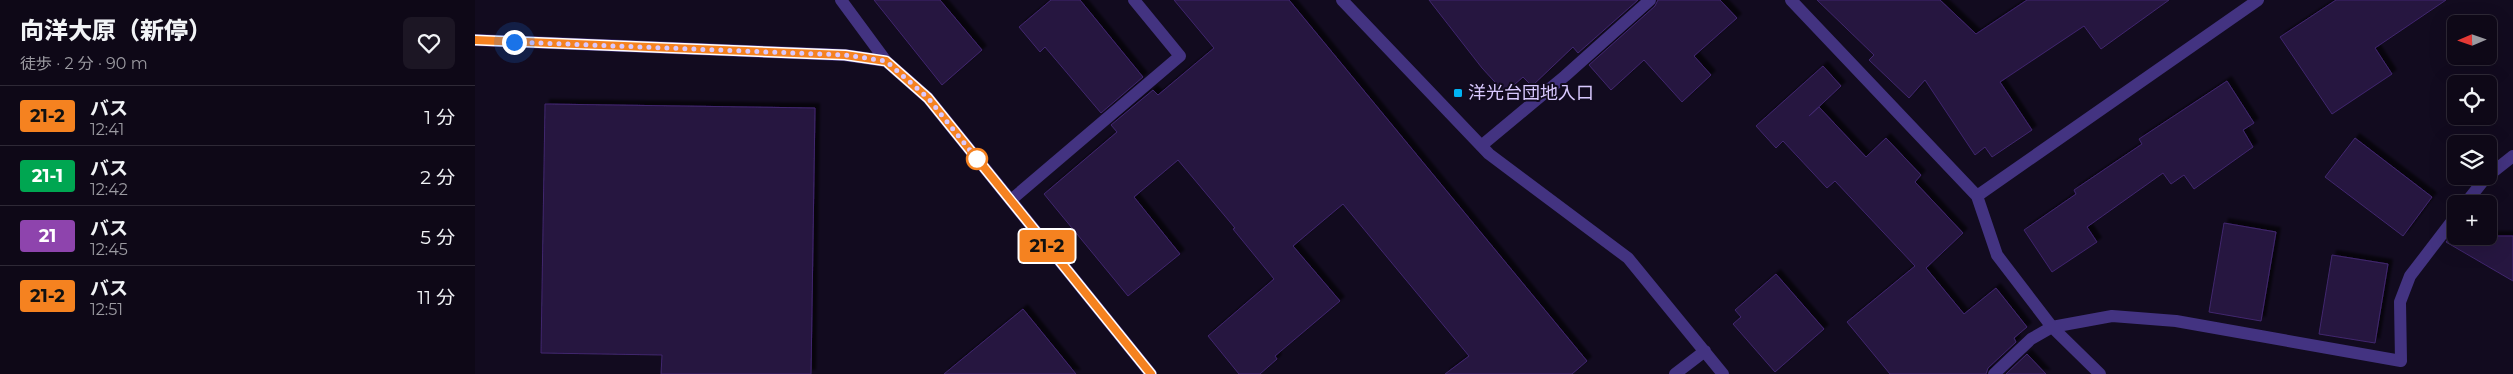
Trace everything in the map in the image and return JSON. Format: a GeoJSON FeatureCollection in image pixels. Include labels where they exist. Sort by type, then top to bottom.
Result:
{"type":"FeatureCollection","features":[{"type":"Feature","properties":{"kind":"street"},"geometry":{"type":"LineString","coordinates":[[841,0],[886,61],[928,98],[1151,374]]}},
{"type":"Feature","properties":{"kind":"street"},"geometry":{"type":"LineString","coordinates":[[1011,200],[1180,56],[1134,0]]}},
{"type":"Feature","properties":{"kind":"street"},"geometry":{"type":"LineString","coordinates":[[1342,0],[1489,154],[1629,258],[1723,374]]}},
{"type":"Feature","properties":{"kind":"street"},"geometry":{"type":"LineString","coordinates":[[1481,146],[1565,76],[1650,0]]}},
{"type":"Feature","properties":{"kind":"street"},"geometry":{"type":"LineString","coordinates":[[1791,0],[1977,196],[1997,255],[2052,327],[2100,374]]}},
{"type":"Feature","properties":{"kind":"street"},"geometry":{"type":"LineString","coordinates":[[1977,196],[2258,0]]}},
{"type":"Feature","properties":{"kind":"street"},"geometry":{"type":"LineString","coordinates":[[475,40],[845,55],[886,61]]}},
{"type":"Feature","properties":{"kind":"street"},"geometry":{"type":"LineString","coordinates":[[2497,168],[2513,156]]}},
{"type":"Feature","properties":{"kind":"street"},"geometry":{"type":"LineString","coordinates":[[2472,195],[2480,185]]}},
{"type":"Feature","properties":{"kind":"street"},"geometry":{"type":"LineString","coordinates":[[1994,374],[2031,339],[2052,327],[2112,316],[2176,321],[2401,361],[2401,302],[2410,276],[2447,228]]}},
{"type":"Feature","properties":{"kind":"street"},"geometry":{"type":"LineString","coordinates":[[1675,374],[1705,350]]}},
{"type":"Feature","properties":{"kind":"building"},"geometry":{"type":"Polygon","coordinates":[[[874,0],[940,0],[982,50],[942,85],[874,0]]]}},
{"type":"Feature","properties":{"kind":"building"},"geometry":{"type":"Polygon","coordinates":[[[1051,0],[1080,0],[1143,77],[1101,113],[1045,47],[1040,52],[1019,27],[1051,0]]]}},
{"type":"Feature","properties":{"kind":"building"},"geometry":{"type":"Polygon","coordinates":[[[1174,0],[1289,0],[1587,361],[1572,374],[1445,374],[1469,356],[1343,204],[1293,246],[1340,301],[1275,356],[1277,359],[1260,374],[1239,374],[1208,336],[1274,279],[1233,229],[1235,228],[1178,160],[1134,197],[1180,254],[1128,296],[1044,194],[1117,132],[1111,125],[1153,90],[1158,95],[1214,48],[1174,0]]]}},
{"type":"Feature","properties":{"kind":"building"},"geometry":{"type":"Polygon","coordinates":[[[1429,0],[1638,0],[1578,53],[1573,47],[1532,86],[1523,77],[1505,93],[1482,68],[1429,0]]]}},
{"type":"Feature","properties":{"kind":"building"},"geometry":{"type":"Polygon","coordinates":[[[1658,0],[1720,0],[1737,18],[1694,56],[1711,75],[1682,102],[1644,60],[1611,90],[1589,65],[1655,6],[1658,0]]]}},
{"type":"Feature","properties":{"kind":"building"},"geometry":{"type":"Polygon","coordinates":[[[1817,0],[1940,0],[1976,34],[2027,0],[2169,0],[2101,49],[2084,26],[2000,82],[2032,130],[1992,157],[1985,147],[1975,155],[1925,80],[1909,98],[1869,60],[1874,55],[1817,0]]]}},
{"type":"Feature","properties":{"kind":"building"},"geometry":{"type":"Polygon","coordinates":[[[2336,0],[2446,0],[2375,48],[2392,74],[2332,114],[2280,37],[2336,0]]]}},
{"type":"Feature","properties":{"kind":"building"},"geometry":{"type":"Polygon","coordinates":[[[1823,66],[1841,86],[1809,116],[1819,107],[1866,157],[1886,138],[1921,175],[1915,182],[1963,233],[1926,268],[1964,314],[1996,288],[2027,327],[2014,338],[2016,342],[1988,368],[1986,374],[1890,374],[1847,322],[1915,266],[1835,181],[1827,188],[1783,141],[1776,148],[1756,126],[1823,66]]]}},
{"type":"Feature","properties":{"kind":"building"},"geometry":{"type":"Polygon","coordinates":[[[2227,81],[2254,123],[2243,130],[2253,147],[2194,189],[2184,175],[2171,184],[2163,173],[2087,227],[2097,242],[2052,272],[2024,230],[2076,194],[2074,190],[2142,144],[2139,139],[2227,81]]]}},
{"type":"Feature","properties":{"kind":"building"},"geometry":{"type":"Polygon","coordinates":[[[545,104],[815,108],[811,374],[661,374],[662,355],[541,353],[545,104]]]}},
{"type":"Feature","properties":{"kind":"building"},"geometry":{"type":"Polygon","coordinates":[[[2355,138],[2432,197],[2403,236],[2325,177],[2355,138]]]}},
{"type":"Feature","properties":{"kind":"building"},"geometry":{"type":"Polygon","coordinates":[[[2224,223],[2276,232],[2261,321],[2209,312],[2224,223]]]}},
{"type":"Feature","properties":{"kind":"building"},"geometry":{"type":"Polygon","coordinates":[[[2497,236],[2513,236],[2513,281],[2451,245],[2497,245],[2497,236]]]}},
{"type":"Feature","properties":{"kind":"building"},"geometry":{"type":"Polygon","coordinates":[[[2332,255],[2388,264],[2375,343],[2319,334],[2332,255]]]}},
{"type":"Feature","properties":{"kind":"building"},"geometry":{"type":"Polygon","coordinates":[[[1776,274],[1824,329],[1775,372],[1733,324],[1741,317],[1735,310],[1776,274]]]}},
{"type":"Feature","properties":{"kind":"building"},"geometry":{"type":"Polygon","coordinates":[[[1023,309],[1076,374],[944,374],[1023,309]]]}},
{"type":"Feature","properties":{"kind":"building"},"geometry":{"type":"Polygon","coordinates":[[[2027,354],[2046,374],[2006,374],[2027,354]]]}},
{"type":"Feature","properties":{"kind":"bus line","name":"21-2"},"geometry":{"type":"LineString","coordinates":[[475,40],[845,55],[886,61],[928,98],[1151,374]]}},
{"type":"Feature","properties":{"kind":"place","name":"洋光台団地入口"},"geometry":{"type":"Point","coordinates":[1458,93]}},
{"type":"Feature","properties":{"kind":"route"},"geometry":{"type":"LineString","coordinates":[[514,42],[845,55],[886,61],[928,98],[977,159]]}}]}
